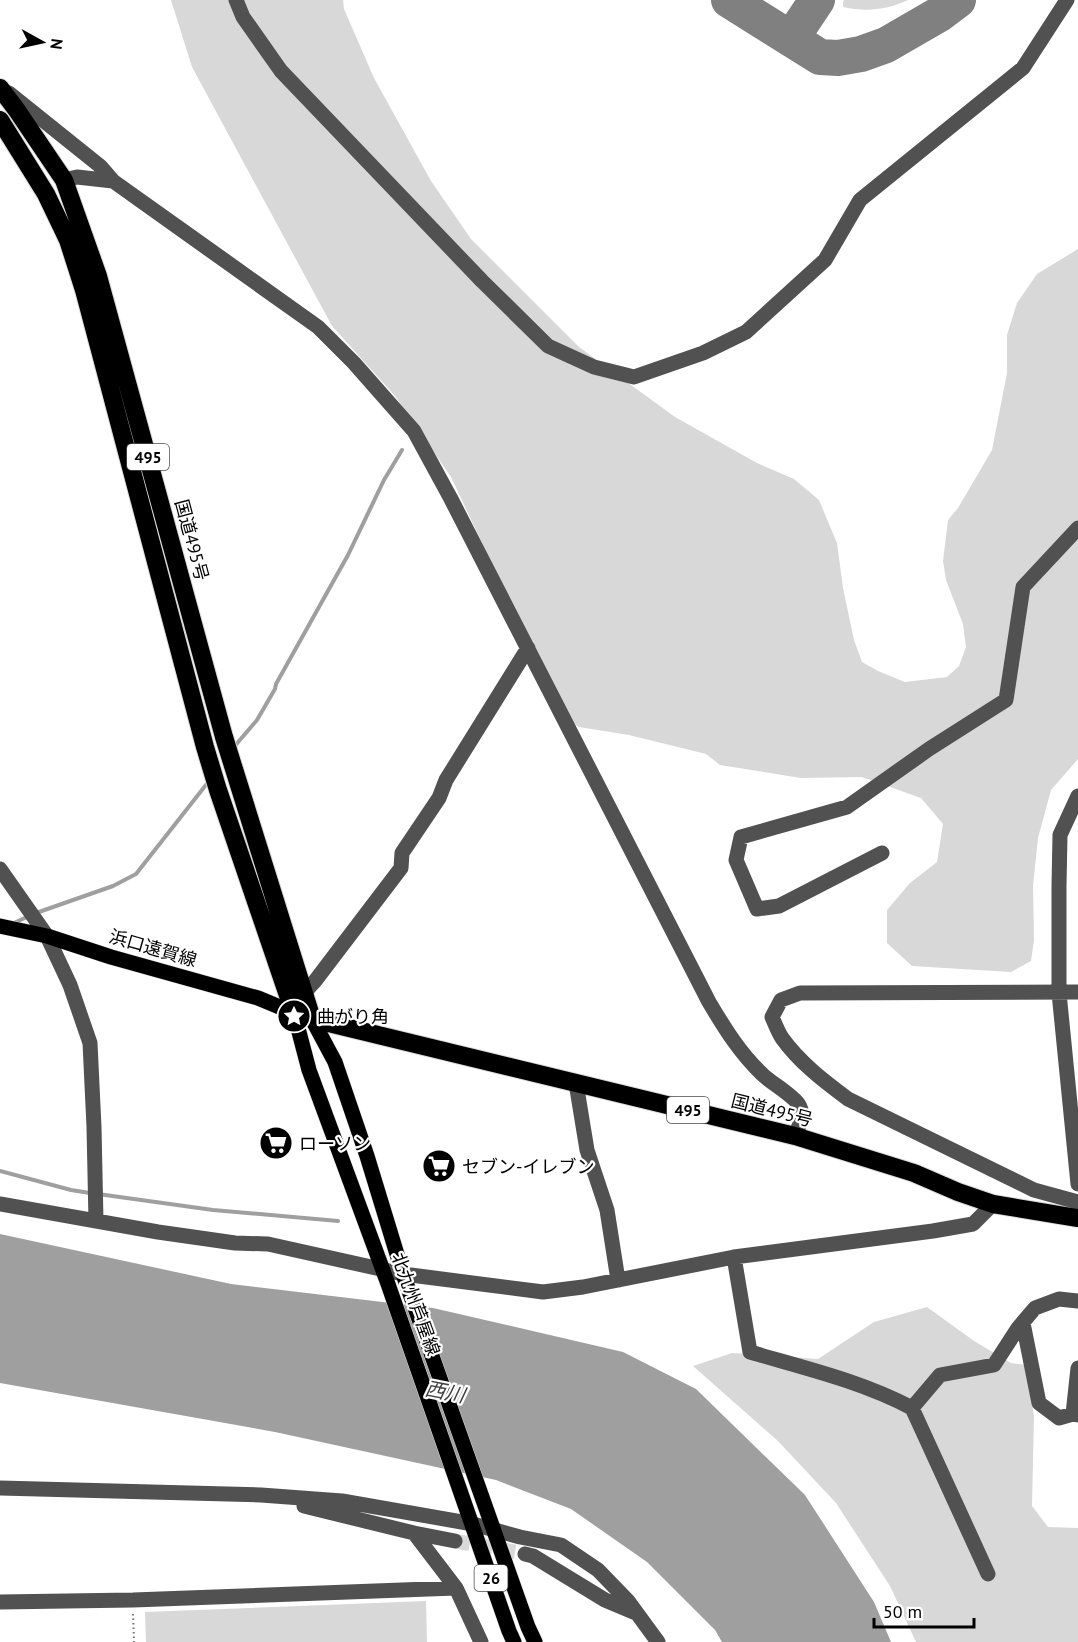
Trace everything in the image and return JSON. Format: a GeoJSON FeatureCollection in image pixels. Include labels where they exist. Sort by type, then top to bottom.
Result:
{"type":"FeatureCollection","features":[{"type":"Feature","properties":{"kind":"highway","name":"国道495号"},"geometry":{"type":"LineString","coordinates":[[0,87],[64,180],[98,276],[224,736],[312,1019]]}},
{"type":"Feature","properties":{"kind":"highway","name":"495"},"geometry":{"type":"LineString","coordinates":[[0,121],[46,194],[68,240],[84,290],[218,790],[294,1013]]}},
{"type":"Feature","properties":{"kind":"highway","name":"国道495号"},"geometry":{"type":"LineString","coordinates":[[294,1013],[795,1136],[914,1173],[993,1204],[1078,1218]]}},
{"type":"Feature","properties":{"kind":"main road","name":"浜口遠賀線"},"geometry":{"type":"LineString","coordinates":[[0,926],[47,936],[111,957],[258,998],[294,1013]]}},
{"type":"Feature","properties":{"kind":"main road","name":"北九州芦屋線"},"geometry":{"type":"LineString","coordinates":[[294,1013],[309,1070],[386,1277],[514,1642]]}},
{"type":"Feature","properties":{"kind":"main road","name":"北九州芦屋線"},"geometry":{"type":"LineString","coordinates":[[312,1019],[334,1062],[367,1156],[405,1280],[490,1523],[535,1642]]}},
{"type":"Feature","properties":{"kind":"street"},"geometry":{"type":"LineString","coordinates":[[236,0],[243,17],[281,71],[548,346],[594,367],[634,377],[703,353],[746,332],[825,260],[860,200],[1023,68],[1067,0]]}},
{"type":"Feature","properties":{"kind":"street"},"geometry":{"type":"LineString","coordinates":[[0,87],[100,166],[113,181],[318,327],[414,430],[709,1002],[744,1056],[798,1104],[802,1117],[795,1136]]}},
{"type":"Feature","properties":{"kind":"street"},"geometry":{"type":"LineString","coordinates":[[0,121],[16,109]]}},
{"type":"Feature","properties":{"kind":"street"},"geometry":{"type":"LineString","coordinates":[[64,180],[77,177],[113,181]]}},
{"type":"Feature","properties":{"kind":"street"},"geometry":{"type":"LineString","coordinates":[[882,853],[778,906],[758,909],[736,860],[741,837],[847,807],[1006,700],[1023,586],[1078,528]]}},
{"type":"Feature","properties":{"kind":"street"},"geometry":{"type":"LineString","coordinates":[[304,993],[401,868],[402,853],[439,798],[446,780],[528,648]]}},
{"type":"Feature","properties":{"kind":"street"},"geometry":{"type":"LineString","coordinates":[[1078,796],[1060,835],[1059,993],[1078,1184]]}},
{"type":"Feature","properties":{"kind":"street"},"geometry":{"type":"LineString","coordinates":[[0,869],[47,936],[70,985],[90,1043],[96,1221]]}},
{"type":"Feature","properties":{"kind":"street"},"geometry":{"type":"LineString","coordinates":[[1078,993],[800,993],[781,1000],[772,1017],[781,1037],[797,1056],[821,1079],[848,1099],[1034,1190],[1078,1202]]}},
{"type":"Feature","properties":{"kind":"street"},"geometry":{"type":"LineString","coordinates":[[576,1083],[587,1150],[607,1210],[618,1280]]}},
{"type":"Feature","properties":{"kind":"street"},"geometry":{"type":"LineString","coordinates":[[0,1204],[158,1233],[235,1243],[268,1244],[386,1277],[543,1292],[583,1287],[734,1257],[973,1224],[993,1204]]}},
{"type":"Feature","properties":{"kind":"street"},"geometry":{"type":"LineString","coordinates":[[734,1257],[750,1352],[851,1382],[889,1396],[912,1408],[988,1574]]}},
{"type":"Feature","properties":{"kind":"street"},"geometry":{"type":"LineString","coordinates":[[912,1408],[940,1375],[994,1365],[1035,1308],[1059,1299],[1078,1301]]}},
{"type":"Feature","properties":{"kind":"street"},"geometry":{"type":"LineString","coordinates":[[1023,1323],[1039,1403],[1059,1418],[1075,1415],[1078,1368]]}},
{"type":"Feature","properties":{"kind":"street"},"geometry":{"type":"LineString","coordinates":[[0,1488],[261,1495],[342,1501],[471,1518],[490,1523],[520,1537],[561,1545],[598,1570],[628,1601],[658,1642]]}},
{"type":"Feature","properties":{"kind":"street"},"geometry":{"type":"LineString","coordinates":[[261,1495],[455,1541]]}},
{"type":"Feature","properties":{"kind":"street"},"geometry":{"type":"LineString","coordinates":[[414,1533],[456,1588],[481,1642]]}},
{"type":"Feature","properties":{"kind":"street"},"geometry":{"type":"LineString","coordinates":[[525,1554],[533,1556],[605,1600],[637,1614]]}},
{"type":"Feature","properties":{"kind":"street"},"geometry":{"type":"LineString","coordinates":[[0,1602],[133,1600],[456,1588]]}},
{"type":"Feature","properties":{"kind":"path"},"geometry":{"type":"LineString","coordinates":[[133,1600],[134,1642]]}},
{"type":"Feature","properties":{"kind":"shaded area"},"geometry":{"type":"Polygon","coordinates":[[[171,0],[343,0],[344,9],[374,78],[431,181],[471,239],[579,347],[675,417],[757,463],[794,479],[819,500],[837,543],[843,588],[854,640],[862,662],[905,682],[947,677],[959,666],[966,647],[963,624],[946,580],[943,561],[948,520],[958,508],[992,450],[1007,373],[1007,335],[1017,303],[1037,274],[1078,249],[1078,759],[1051,790],[1038,838],[1033,886],[1034,940],[1031,961],[1011,972],[912,966],[887,943],[887,910],[910,883],[937,862],[943,824],[921,798],[862,777],[801,778],[720,765],[706,754],[629,735],[579,727],[564,717],[451,477],[395,396],[332,326],[192,67],[171,0]]]}},
{"type":"Feature","properties":{"kind":"shaded area"},"geometry":{"type":"Polygon","coordinates":[[[844,0],[908,0],[884,8],[868,10],[843,7],[844,0]]]}},
{"type":"Feature","properties":{"kind":"shaded area"},"geometry":{"type":"Polygon","coordinates":[[[927,1307],[974,1341],[1011,1363],[1026,1365],[1034,1416],[1032,1506],[1048,1527],[1078,1528],[1078,1642],[916,1642],[890,1586],[836,1503],[778,1441],[693,1366],[732,1353],[818,1359],[874,1322],[927,1307]]]}},
{"type":"Feature","properties":{"kind":"shaded area"},"geometry":{"type":"Polygon","coordinates":[[[426,1601],[427,1642],[146,1642],[145,1612],[426,1601]]]}},
{"type":"Feature","properties":{"kind":"water","name":"西川"},"geometry":{"type":"Polygon","coordinates":[[[0,1234],[231,1284],[433,1308],[623,1352],[696,1389],[805,1495],[874,1602],[891,1642],[722,1642],[715,1630],[647,1562],[571,1509],[496,1480],[275,1432],[0,1383],[0,1234]]]}},
{"type":"Feature","properties":{"kind":"waterway"},"geometry":{"type":"LineString","coordinates":[[233,748],[257,720],[275,689],[348,555],[384,480],[402,450]]}},
{"type":"Feature","properties":{"kind":"waterway"},"geometry":{"type":"LineString","coordinates":[[36,913],[113,886],[136,874],[209,781]]}},
{"type":"Feature","properties":{"kind":"waterway"},"geometry":{"type":"LineString","coordinates":[[14,923],[29,916]]}},
{"type":"Feature","properties":{"kind":"waterway"},"geometry":{"type":"LineString","coordinates":[[0,1171],[90,1193]]}},
{"type":"Feature","properties":{"kind":"waterway"},"geometry":{"type":"LineString","coordinates":[[98,1194],[213,1210],[338,1221]]}},
{"type":"Feature","properties":{"kind":"taxiway"},"geometry":{"type":"LineString","coordinates":[[729,0],[820,57],[838,58],[861,54],[886,45],[938,15],[958,0]]}},
{"type":"Feature","properties":{"kind":"taxiway"},"geometry":{"type":"LineString","coordinates":[[791,39],[817,0]]}},
{"type":"Feature","properties":{"kind":"tunnel"},"geometry":{"type":"LineString","coordinates":[[455,1541],[525,1554]]}},
{"type":"Feature","properties":{"kind":"place","name":"曲がり角"},"geometry":{"type":"Point","coordinates":[294,1016]}},
{"type":"Feature","properties":{"kind":"place","name":"ローソン"},"geometry":{"type":"Point","coordinates":[276,1143]}},
{"type":"Feature","properties":{"kind":"place","name":"セブン-イレブン"},"geometry":{"type":"Point","coordinates":[439,1166]}}]}
